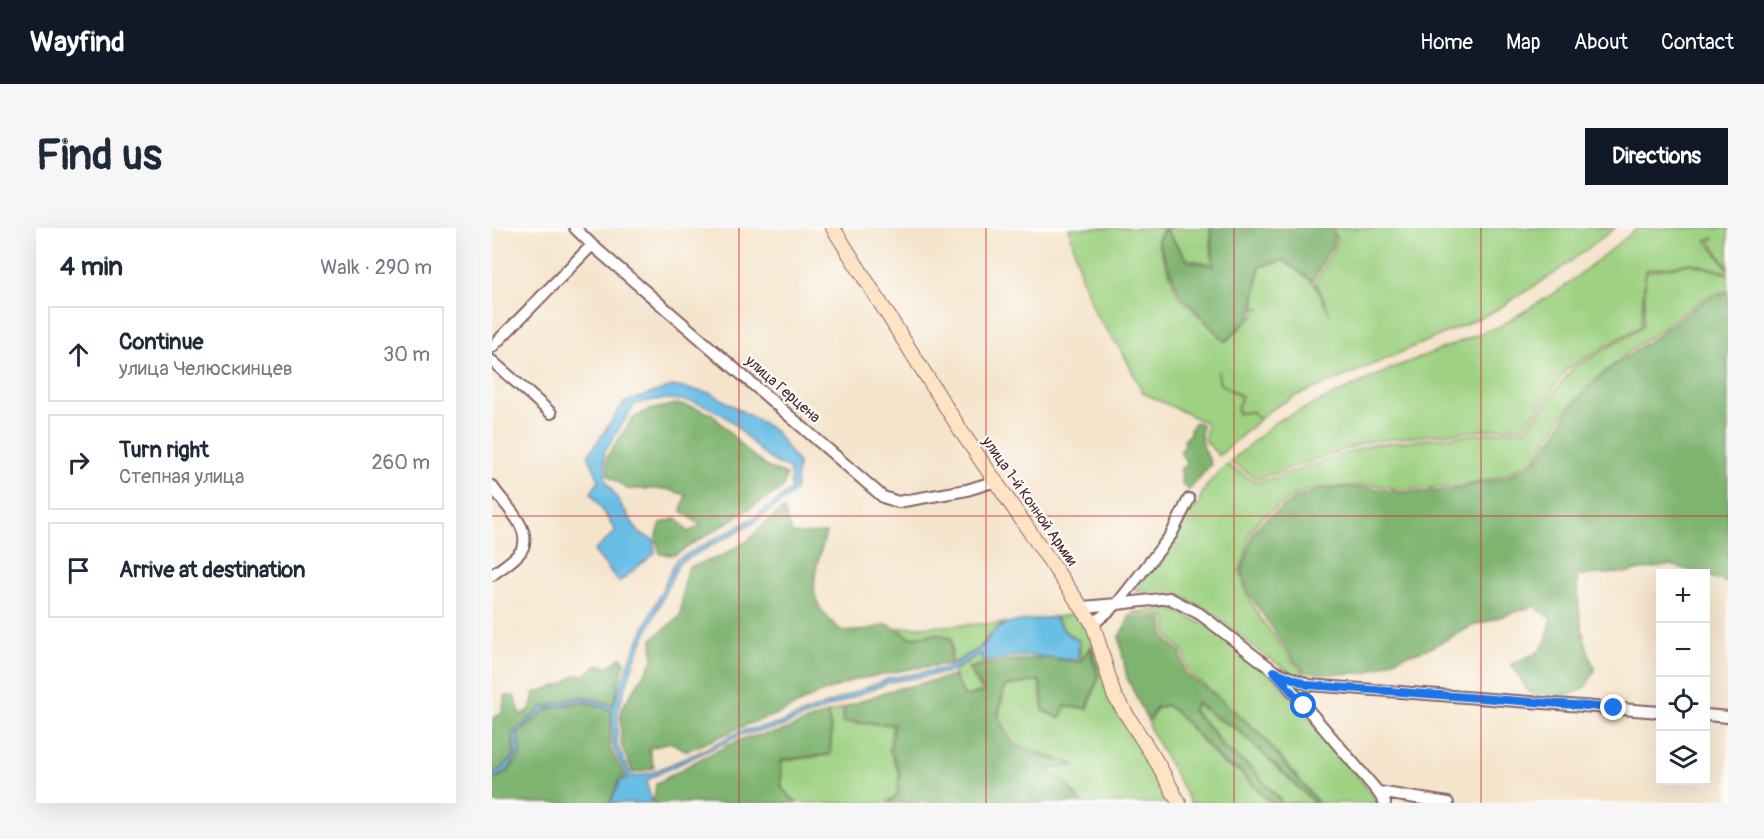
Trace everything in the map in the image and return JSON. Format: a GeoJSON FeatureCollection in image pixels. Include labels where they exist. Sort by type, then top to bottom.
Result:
{"type":"FeatureCollection","features":[{"type":"Feature","properties":{"kind":"main road","name":"улица 1-й Конной Армии"},"geometry":{"type":"LineString","coordinates":[[833,228],[963,434],[1083,607],[1093,624],[1114,695],[1158,764],[1179,803]]}},
{"type":"Feature","properties":{"kind":"street","name":"улица Герцена"},"geometry":{"type":"LineString","coordinates":[[575,228],[883,497],[898,502],[968,490],[996,481]]}},
{"type":"Feature","properties":{"kind":"street"},"geometry":{"type":"LineString","coordinates":[[492,347],[591,244]]}},
{"type":"Feature","properties":{"kind":"street"},"geometry":{"type":"LineString","coordinates":[[492,362],[551,413]]}},
{"type":"Feature","properties":{"kind":"street"},"geometry":{"type":"LineString","coordinates":[[492,486],[524,528],[525,540],[521,552],[492,575]]}},
{"type":"Feature","properties":{"kind":"street"},"geometry":{"type":"LineString","coordinates":[[1093,624],[1117,604],[1171,535],[1189,499]]}},
{"type":"Feature","properties":{"kind":"street"},"geometry":{"type":"LineString","coordinates":[[1083,607],[1169,598],[1200,614],[1274,671],[1385,803]]}},
{"type":"Feature","properties":{"kind":"street"},"geometry":{"type":"LineString","coordinates":[[1274,671],[1308,685],[1656,712]]}},
{"type":"Feature","properties":{"kind":"street"},"geometry":{"type":"LineString","coordinates":[[1710,715],[1728,717]]}},
{"type":"Feature","properties":{"kind":"street"},"geometry":{"type":"LineString","coordinates":[[1378,792],[1448,803]]}},
{"type":"Feature","properties":{"kind":"green space"},"geometry":{"type":"Polygon","coordinates":[[[1069,228],[1164,228],[1157,241],[1178,295],[1225,342],[1255,315],[1255,308],[1261,309],[1254,307],[1260,267],[1283,261],[1315,284],[1330,315],[1316,282],[1338,242],[1333,228],[1615,228],[1555,273],[1491,313],[1293,397],[1260,419],[1252,411],[1239,413],[1238,408],[1242,396],[1220,383],[1218,370],[1219,383],[1241,397],[1237,408],[1238,414],[1251,412],[1259,420],[1219,456],[1205,440],[1207,423],[1143,393],[1122,351],[1096,315],[1082,280],[1069,228]]]}},
{"type":"Feature","properties":{"kind":"green space"},"geometry":{"type":"Polygon","coordinates":[[[1165,228],[1210,228],[1212,264],[1188,259],[1165,228]]]}},
{"type":"Feature","properties":{"kind":"green space"},"geometry":{"type":"Polygon","coordinates":[[[1211,228],[1331,228],[1335,241],[1313,281],[1284,260],[1259,266],[1252,315],[1226,341],[1180,294],[1158,241],[1165,229],[1187,261],[1214,266],[1211,228]]]}},
{"type":"Feature","properties":{"kind":"green space"},"geometry":{"type":"Polygon","coordinates":[[[1638,228],[1728,228],[1728,268],[1709,240],[1715,238],[1706,240],[1728,272],[1692,263],[1645,270],[1641,326],[1568,368],[1525,426],[1370,441],[1258,479],[1230,462],[1277,421],[1393,368],[1500,326],[1561,289],[1638,228]]]}},
{"type":"Feature","properties":{"kind":"green space"},"geometry":{"type":"Polygon","coordinates":[[[1691,264],[1728,274],[1728,290],[1706,297],[1635,347],[1591,383],[1567,409],[1534,460],[1501,476],[1459,487],[1402,489],[1372,485],[1314,488],[1293,496],[1260,519],[1249,532],[1247,551],[1240,570],[1246,594],[1261,619],[1294,663],[1310,679],[1300,678],[1262,654],[1209,611],[1176,593],[1135,591],[1190,511],[1198,506],[1209,483],[1227,465],[1258,483],[1371,445],[1527,429],[1572,369],[1643,327],[1646,272],[1691,264]]]}},
{"type":"Feature","properties":{"kind":"green space"},"geometry":{"type":"Polygon","coordinates":[[[1728,292],[1728,583],[1710,577],[1710,569],[1684,569],[1671,565],[1624,573],[1577,575],[1581,624],[1595,670],[1585,687],[1566,695],[1530,694],[1511,664],[1536,653],[1547,639],[1551,619],[1534,606],[1472,626],[1430,648],[1400,657],[1367,673],[1306,672],[1295,661],[1248,593],[1242,570],[1249,551],[1252,533],[1263,521],[1294,499],[1316,490],[1371,488],[1400,492],[1458,489],[1503,478],[1535,462],[1570,409],[1592,385],[1611,368],[1707,299],[1728,292]]]}},
{"type":"Feature","properties":{"kind":"green space"},"geometry":{"type":"Polygon","coordinates":[[[676,404],[712,414],[746,450],[767,467],[786,475],[783,488],[675,555],[660,554],[656,538],[661,523],[677,518],[688,532],[701,526],[681,510],[686,495],[666,489],[627,489],[608,475],[607,457],[632,419],[646,411],[676,404]]]}},
{"type":"Feature","properties":{"kind":"green space"},"geometry":{"type":"Polygon","coordinates":[[[1196,422],[1202,424],[1201,441],[1211,464],[1189,490],[1182,484],[1181,468],[1188,465],[1180,452],[1190,429],[1196,422]]]}},
{"type":"Feature","properties":{"kind":"green space"},"geometry":{"type":"Polygon","coordinates":[[[784,509],[792,534],[826,533],[814,587],[821,610],[830,621],[844,632],[866,630],[888,624],[910,638],[937,635],[951,639],[950,664],[915,668],[854,680],[687,751],[670,742],[649,749],[654,768],[633,773],[621,744],[621,709],[653,661],[652,639],[680,616],[685,577],[689,567],[720,557],[749,540],[766,522],[784,509]]]}},
{"type":"Feature","properties":{"kind":"green space"},"geometry":{"type":"Polygon","coordinates":[[[1169,608],[1212,628],[1272,676],[1340,753],[1378,803],[1319,803],[1261,734],[1188,671],[1184,652],[1168,637],[1166,618],[1131,613],[1169,608]]]}},
{"type":"Feature","properties":{"kind":"green space"},"geometry":{"type":"Polygon","coordinates":[[[1077,614],[1091,639],[1101,673],[1117,713],[1146,756],[1172,803],[1081,803],[1068,784],[1048,770],[1076,765],[1014,744],[999,717],[1005,687],[1039,681],[1043,711],[1060,719],[1065,707],[1088,709],[1099,677],[1091,646],[1080,661],[1080,641],[1065,631],[1055,617],[1077,614]]]}},
{"type":"Feature","properties":{"kind":"green space"},"geometry":{"type":"Polygon","coordinates":[[[1130,616],[1163,620],[1165,639],[1181,653],[1185,673],[1220,699],[1260,734],[1318,803],[1315,803],[1237,728],[1196,702],[1192,711],[1212,732],[1223,748],[1250,767],[1282,803],[1272,803],[1239,770],[1225,764],[1177,712],[1166,705],[1156,707],[1148,721],[1127,678],[1119,637],[1130,616]]]}},
{"type":"Feature","properties":{"kind":"green space"},"geometry":{"type":"Polygon","coordinates":[[[1004,623],[991,632],[980,648],[952,664],[952,638],[938,633],[910,637],[898,628],[1004,623]]]}},
{"type":"Feature","properties":{"kind":"green space"},"geometry":{"type":"Polygon","coordinates":[[[1090,647],[1098,677],[1087,708],[1065,706],[1060,718],[1044,710],[1040,680],[1004,686],[997,718],[1013,746],[1074,765],[1045,770],[1067,785],[1080,803],[889,803],[898,795],[900,773],[891,750],[894,724],[843,721],[845,707],[888,691],[953,676],[964,697],[985,692],[970,669],[1004,661],[1040,658],[1080,662],[1090,647]]]}},
{"type":"Feature","properties":{"kind":"green space"},"geometry":{"type":"Polygon","coordinates":[[[980,654],[983,664],[968,668],[982,691],[965,696],[953,672],[980,654]]]}},
{"type":"Feature","properties":{"kind":"green space"},"geometry":{"type":"Polygon","coordinates":[[[621,657],[625,662],[613,705],[583,696],[545,706],[512,734],[514,755],[501,769],[492,774],[493,718],[502,713],[505,696],[514,696],[521,715],[530,710],[534,693],[563,684],[575,675],[584,675],[598,665],[609,666],[621,657]]]}},
{"type":"Feature","properties":{"kind":"green space"},"geometry":{"type":"Polygon","coordinates":[[[583,702],[611,710],[610,748],[625,777],[619,779],[610,803],[492,803],[492,780],[508,772],[521,755],[518,735],[548,709],[583,702]]]}},
{"type":"Feature","properties":{"kind":"green space"},"geometry":{"type":"Polygon","coordinates":[[[1196,704],[1216,719],[1236,729],[1314,803],[1283,803],[1251,767],[1224,747],[1194,711],[1196,704]]]}},
{"type":"Feature","properties":{"kind":"green space"},"geometry":{"type":"Polygon","coordinates":[[[1166,706],[1176,713],[1224,765],[1238,771],[1270,803],[1191,803],[1150,729],[1149,723],[1157,708],[1166,706]]]}},
{"type":"Feature","properties":{"kind":"green space"},"geometry":{"type":"Polygon","coordinates":[[[843,708],[842,723],[892,725],[889,750],[899,773],[896,795],[887,803],[798,803],[782,788],[782,761],[830,755],[832,732],[828,713],[843,708]]]}},
{"type":"Feature","properties":{"kind":"green space"},"geometry":{"type":"Polygon","coordinates":[[[827,713],[831,732],[830,754],[781,760],[781,788],[796,803],[651,803],[654,800],[656,784],[700,759],[744,738],[780,732],[827,713]]]}},
{"type":"Feature","properties":{"kind":"water"},"geometry":{"type":"Polygon","coordinates":[[[672,386],[711,393],[774,430],[798,463],[795,492],[755,522],[679,563],[638,651],[618,709],[617,745],[632,777],[651,773],[741,731],[778,724],[890,678],[948,668],[981,648],[993,633],[1006,623],[1054,617],[1065,632],[1079,642],[1078,660],[1021,656],[985,663],[980,653],[950,672],[890,682],[778,728],[743,734],[652,777],[646,783],[652,799],[648,803],[611,803],[620,781],[628,778],[613,747],[612,710],[583,700],[548,708],[517,734],[519,754],[507,771],[492,779],[492,775],[516,755],[513,734],[545,706],[582,697],[613,706],[634,650],[676,560],[752,519],[791,490],[790,469],[766,456],[736,426],[714,410],[675,399],[635,404],[604,453],[606,481],[639,533],[654,540],[655,553],[619,582],[594,551],[616,531],[591,493],[599,480],[588,455],[624,403],[672,386]]]}},
{"type":"Feature","properties":{"kind":"route"},"geometry":{"type":"LineString","coordinates":[[1304,706],[1274,671],[1308,685],[1614,708]]}}]}
